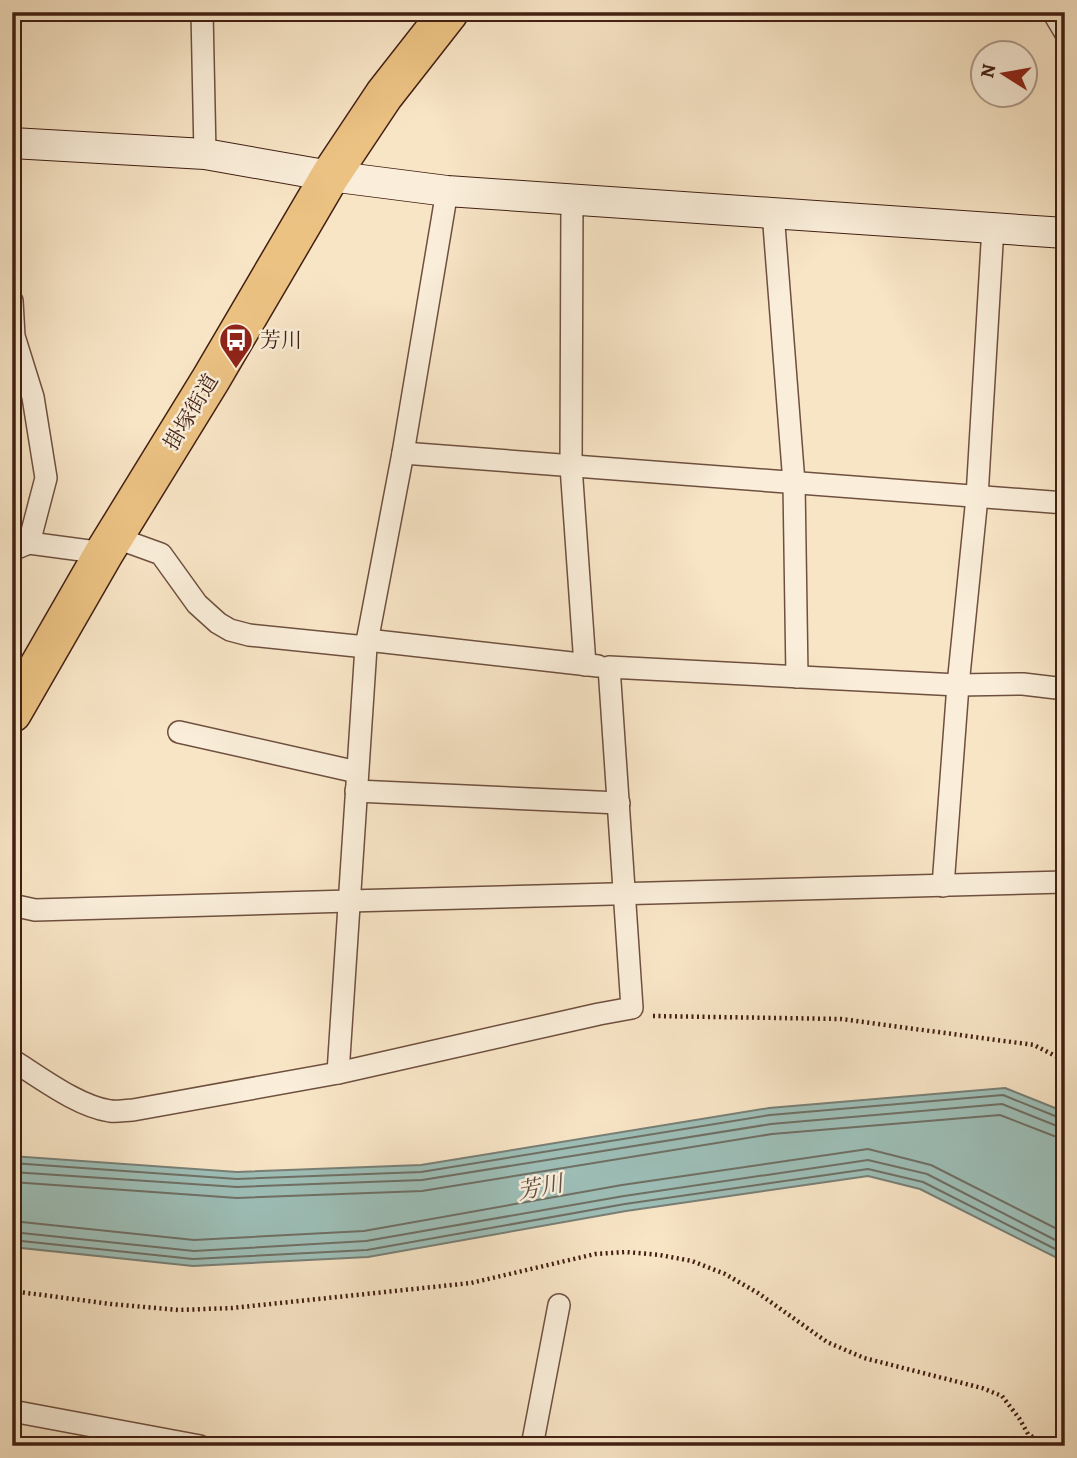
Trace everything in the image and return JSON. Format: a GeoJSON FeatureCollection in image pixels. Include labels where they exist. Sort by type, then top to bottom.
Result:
{"type":"FeatureCollection","features":[{"type":"Feature","properties":{"kind":"highway","name":"掛塚街道"},"geometry":{"type":"LineString","coordinates":[[12,713],[109,545],[211,379],[330,176],[384,95],[449,12]]}},
{"type":"Feature","properties":{"kind":"street"},"geometry":{"type":"LineString","coordinates":[[202,12],[205,154]]}},
{"type":"Feature","properties":{"kind":"street"},"geometry":{"type":"LineString","coordinates":[[1053,12],[1065,32]]}},
{"type":"Feature","properties":{"kind":"street"},"geometry":{"type":"LineString","coordinates":[[12,143],[205,154],[330,176],[447,191],[1065,233]]}},
{"type":"Feature","properties":{"kind":"street"},"geometry":{"type":"LineString","coordinates":[[338,1073],[366,643],[403,453],[447,191]]}},
{"type":"Feature","properties":{"kind":"street"},"geometry":{"type":"LineString","coordinates":[[572,199],[571,466],[585,665]]}},
{"type":"Feature","properties":{"kind":"street"},"geometry":{"type":"LineString","coordinates":[[774,212],[794,483],[797,677]]}},
{"type":"Feature","properties":{"kind":"street"},"geometry":{"type":"LineString","coordinates":[[943,886],[958,685],[977,497],[993,227]]}},
{"type":"Feature","properties":{"kind":"street"},"geometry":{"type":"LineString","coordinates":[[12,302],[13,336],[33,397],[46,478],[21,546],[109,545],[161,554],[197,604],[230,630],[248,635],[366,643],[609,667],[958,685],[1023,684],[1065,689]]}},
{"type":"Feature","properties":{"kind":"street"},"geometry":{"type":"LineString","coordinates":[[403,453],[1065,503]]}},
{"type":"Feature","properties":{"kind":"street"},"geometry":{"type":"LineString","coordinates":[[12,1060],[64,1093],[89,1105],[111,1111],[133,1110],[338,1073],[632,1008],[609,667]]}},
{"type":"Feature","properties":{"kind":"street"},"geometry":{"type":"LineString","coordinates":[[179,732],[357,782],[619,803]]}},
{"type":"Feature","properties":{"kind":"street"},"geometry":{"type":"LineString","coordinates":[[12,905],[35,911],[1065,882]]}},
{"type":"Feature","properties":{"kind":"street"},"geometry":{"type":"LineString","coordinates":[[532,1446],[558,1305]]}},
{"type":"Feature","properties":{"kind":"street"},"geometry":{"type":"LineString","coordinates":[[12,1412],[200,1446]]}},
{"type":"Feature","properties":{"kind":"path"},"geometry":{"type":"LineString","coordinates":[[632,1008],[651,1016],[841,1019],[1034,1045],[1065,1061]]}},
{"type":"Feature","properties":{"kind":"water"},"geometry":{"type":"Polygon","coordinates":[[[1005,1088],[1065,1112],[1065,1262],[920,1189],[868,1176],[626,1211],[368,1257],[193,1266],[12,1247],[12,1156],[237,1172],[421,1165],[769,1108],[1005,1088]]]}},
{"type":"Feature","properties":{"kind":"place","name":"芳川"},"geometry":{"type":"Point","coordinates":[236,370]}}]}
